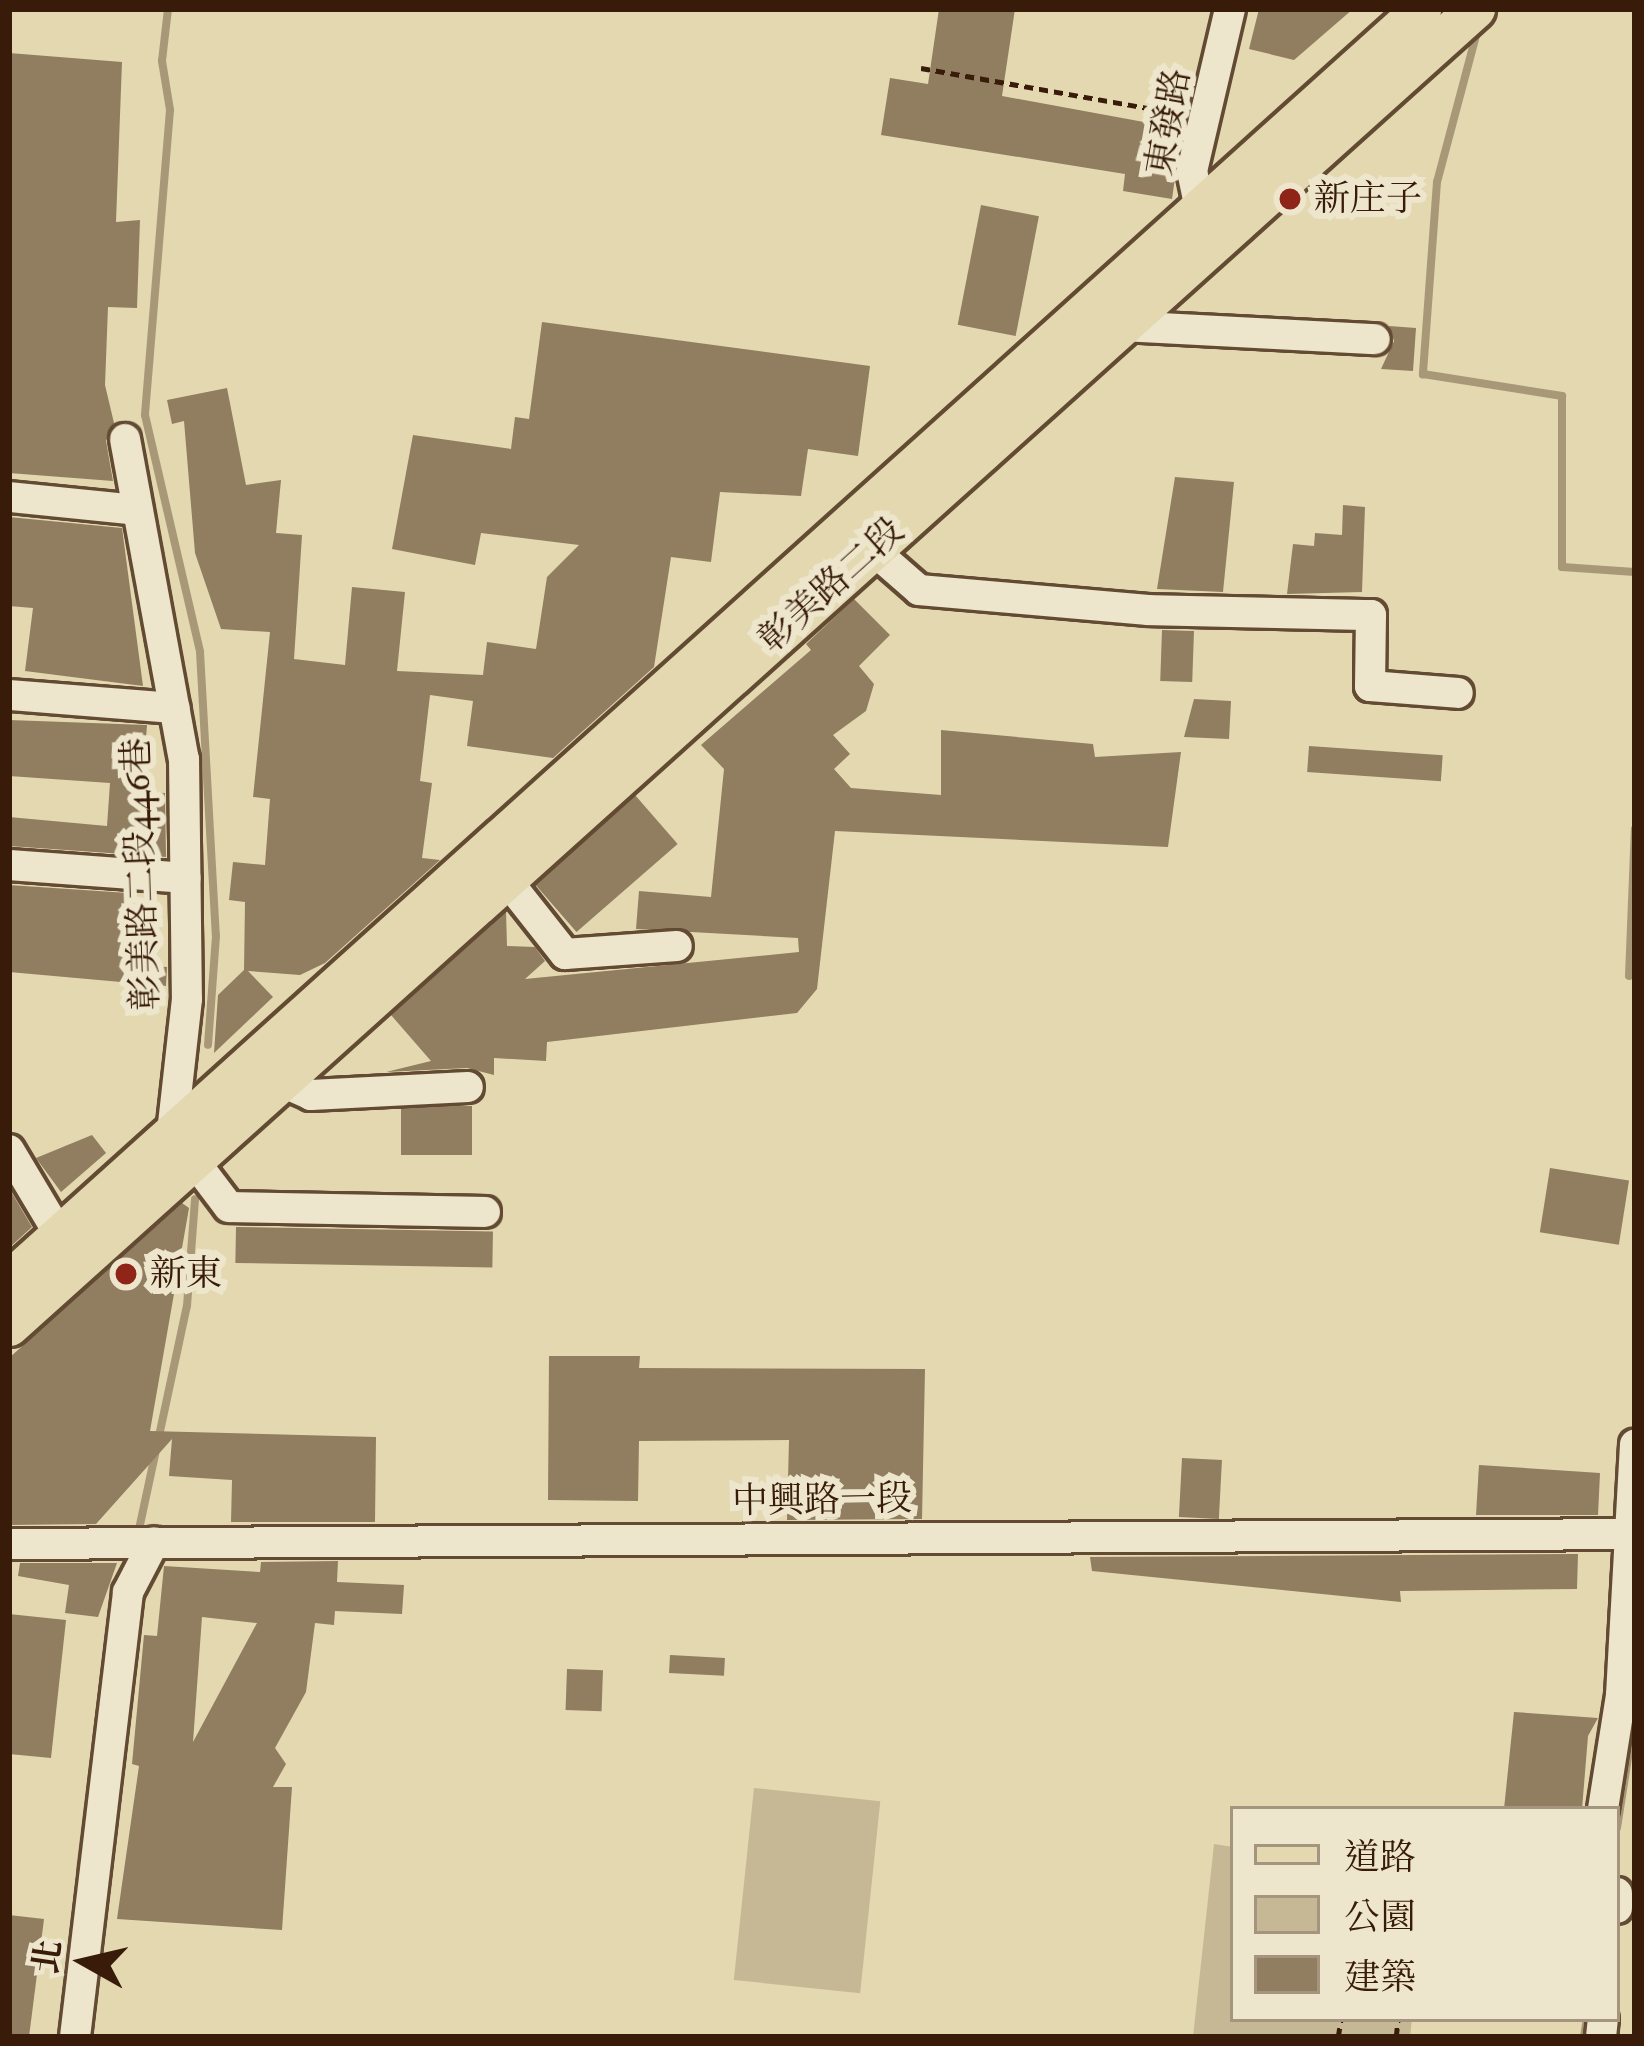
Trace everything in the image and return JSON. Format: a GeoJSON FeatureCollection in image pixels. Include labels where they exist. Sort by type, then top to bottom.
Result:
{"type":"FeatureCollection","features":[{"type":"Feature","properties":{"kind":"main road","name":"彰美路二段"},"geometry":{"type":"LineString","coordinates":[[180,1148],[280,1081],[505,878],[700,679],[872,549],[1123,326],[1206,227],[1421,9]]}},
{"type":"Feature","properties":{"kind":"main road","name":"彰美路二段"},"geometry":{"type":"LineString","coordinates":[[180,1148],[1206,227],[1475,9]]}},
{"type":"Feature","properties":{"kind":"main road"},"geometry":{"type":"LineString","coordinates":[[9,1280],[59,1234],[180,1148]]}},
{"type":"Feature","properties":{"kind":"main road"},"geometry":{"type":"LineString","coordinates":[[9,1327],[180,1148]]}},
{"type":"Feature","properties":{"kind":"street","name":"東發路"},"geometry":{"type":"LineString","coordinates":[[1206,227],[1192,171],[1230,9]]}},
{"type":"Feature","properties":{"kind":"street"},"geometry":{"type":"LineString","coordinates":[[1123,326],[1375,339]]}},
{"type":"Feature","properties":{"kind":"street","name":"彰美路二段446巷"},"geometry":{"type":"LineString","coordinates":[[125,439],[184,759],[188,999],[180,1148]]}},
{"type":"Feature","properties":{"kind":"street"},"geometry":{"type":"LineString","coordinates":[[9,497],[136,510]]}},
{"type":"Feature","properties":{"kind":"street"},"geometry":{"type":"LineString","coordinates":[[872,549],[919,590],[1148,610],[1371,615],[1370,686],[1458,692]]}},
{"type":"Feature","properties":{"kind":"street"},"geometry":{"type":"LineString","coordinates":[[9,694],[174,709]]}},
{"type":"Feature","properties":{"kind":"street"},"geometry":{"type":"LineString","coordinates":[[9,866],[185,878]]}},
{"type":"Feature","properties":{"kind":"street"},"geometry":{"type":"LineString","coordinates":[[505,878],[565,954],[677,946]]}},
{"type":"Feature","properties":{"kind":"street"},"geometry":{"type":"LineString","coordinates":[[280,1081],[311,1095],[468,1087]]}},
{"type":"Feature","properties":{"kind":"street"},"geometry":{"type":"LineString","coordinates":[[180,1148],[229,1207],[485,1212]]}},
{"type":"Feature","properties":{"kind":"street"},"geometry":{"type":"LineString","coordinates":[[9,1150],[59,1234]]}},
{"type":"Feature","properties":{"kind":"street"},"geometry":{"type":"LineString","coordinates":[[1603,1806],[1621,1695],[1635,1444]]}},
{"type":"Feature","properties":{"kind":"street","name":"中興路一段"},"geometry":{"type":"LineString","coordinates":[[9,1544],[1633,1535]]}},
{"type":"Feature","properties":{"kind":"street"},"geometry":{"type":"LineString","coordinates":[[75,2037],[128,1592],[154,1542]]}},
{"type":"Feature","properties":{"kind":"path"},"geometry":{"type":"LineString","coordinates":[[921,68],[1205,118]]}},
{"type":"Feature","properties":{"kind":"green space"},"geometry":{"type":"Polygon","coordinates":[[[754,1788],[880,1801],[860,1993],[734,1980],[754,1788]]]}},
{"type":"Feature","properties":{"kind":"green space"},"geometry":{"type":"Polygon","coordinates":[[[1214,1844],[1230,1847],[1230,2022],[1412,2022],[1410,2037],[1193,2037],[1214,1844]]]}},
{"type":"Feature","properties":{"kind":"building"},"geometry":{"type":"Polygon","coordinates":[[[939,9],[1015,9],[1002,96],[1182,129],[1172,199],[1123,191],[1125,174],[881,135],[890,78],[928,84],[939,9]]]}},
{"type":"Feature","properties":{"kind":"building"},"geometry":{"type":"Polygon","coordinates":[[[1259,9],[1353,9],[1294,60],[1249,49],[1259,9]]]}},
{"type":"Feature","properties":{"kind":"building"},"geometry":{"type":"Polygon","coordinates":[[[9,53],[122,62],[116,222],[140,220],[137,308],[108,307],[105,385],[114,423],[106,441],[113,481],[9,473],[9,53]]]}},
{"type":"Feature","properties":{"kind":"building"},"geometry":{"type":"Polygon","coordinates":[[[981,205],[1039,216],[1016,336],[958,325],[981,205]]]}},
{"type":"Feature","properties":{"kind":"building"},"geometry":{"type":"Polygon","coordinates":[[[542,322],[870,366],[858,456],[808,449],[801,496],[720,492],[711,562],[671,557],[654,667],[553,758],[467,746],[473,701],[430,695],[420,781],[432,783],[422,858],[440,860],[325,963],[300,975],[248,971],[273,997],[214,1053],[218,995],[244,970],[245,902],[229,900],[233,862],[265,865],[270,799],[253,797],[270,632],[221,629],[195,553],[184,421],[172,424],[167,400],[227,388],[246,485],[281,480],[276,533],[302,535],[294,659],[345,665],[352,587],[405,592],[397,671],[483,675],[487,642],[536,649],[547,577],[579,545],[481,533],[475,565],[392,549],[413,435],[511,449],[515,417],[529,419],[542,322]]]}},
{"type":"Feature","properties":{"kind":"building"},"geometry":{"type":"Polygon","coordinates":[[[1389,326],[1416,328],[1413,371],[1381,369],[1394,341],[1389,326]]]}},
{"type":"Feature","properties":{"kind":"building"},"geometry":{"type":"Polygon","coordinates":[[[1175,477],[1234,482],[1223,592],[1157,589],[1175,477]]]}},
{"type":"Feature","properties":{"kind":"building"},"geometry":{"type":"Polygon","coordinates":[[[1343,505],[1365,507],[1362,592],[1287,594],[1293,544],[1314,546],[1315,533],[1342,535],[1343,505]]]}},
{"type":"Feature","properties":{"kind":"building"},"geometry":{"type":"Polygon","coordinates":[[[9,517],[122,528],[143,686],[25,671],[33,608],[9,606],[9,517]]]}},
{"type":"Feature","properties":{"kind":"building"},"geometry":{"type":"Polygon","coordinates":[[[854,599],[890,635],[859,666],[874,684],[866,711],[833,735],[850,754],[834,769],[851,788],[941,795],[941,730],[1093,744],[1095,757],[1181,752],[1168,847],[835,831],[817,989],[797,1013],[547,1042],[546,1061],[494,1058],[494,1075],[467,1068],[386,1072],[431,1061],[391,1015],[506,911],[507,946],[535,947],[545,961],[525,979],[799,952],[798,938],[636,929],[639,891],[711,897],[724,769],[701,745],[811,650],[806,644],[854,599]]]}},
{"type":"Feature","properties":{"kind":"building"},"geometry":{"type":"Polygon","coordinates":[[[1162,630],[1194,631],[1192,682],[1160,681],[1162,630]]]}},
{"type":"Feature","properties":{"kind":"building"},"geometry":{"type":"Polygon","coordinates":[[[1194,699],[1231,701],[1229,739],[1184,737],[1194,699]]]}},
{"type":"Feature","properties":{"kind":"building"},"geometry":{"type":"Polygon","coordinates":[[[9,720],[147,725],[142,792],[165,793],[166,857],[9,846],[9,817],[107,826],[110,783],[9,776],[9,720]]]}},
{"type":"Feature","properties":{"kind":"building"},"geometry":{"type":"Polygon","coordinates":[[[1309,746],[1443,755],[1441,781],[1307,772],[1309,746]]]}},
{"type":"Feature","properties":{"kind":"building"},"geometry":{"type":"Polygon","coordinates":[[[635,795],[678,844],[577,932],[534,883],[635,795]]]}},
{"type":"Feature","properties":{"kind":"building"},"geometry":{"type":"Polygon","coordinates":[[[9,885],[128,893],[123,964],[167,967],[166,986],[9,972],[9,885]]]}},
{"type":"Feature","properties":{"kind":"building"},"geometry":{"type":"Polygon","coordinates":[[[401,1106],[472,1106],[472,1155],[401,1155],[401,1106]]]}},
{"type":"Feature","properties":{"kind":"building"},"geometry":{"type":"Polygon","coordinates":[[[92,1135],[106,1153],[61,1192],[36,1158],[92,1135]]]}},
{"type":"Feature","properties":{"kind":"building"},"geometry":{"type":"Polygon","coordinates":[[[1550,1168],[1629,1181],[1619,1245],[1540,1232],[1550,1168]]]}},
{"type":"Feature","properties":{"kind":"building"},"geometry":{"type":"Polygon","coordinates":[[[9,1188],[32,1227],[9,1248],[9,1188]]]}},
{"type":"Feature","properties":{"kind":"building"},"geometry":{"type":"Polygon","coordinates":[[[182,1203],[189,1208],[150,1431],[376,1437],[375,1522],[231,1522],[232,1480],[169,1476],[172,1439],[96,1524],[9,1525],[9,1358],[182,1203]]]}},
{"type":"Feature","properties":{"kind":"building"},"geometry":{"type":"Polygon","coordinates":[[[236,1227],[493,1231],[492,1267],[235,1263],[236,1227]]]}},
{"type":"Feature","properties":{"kind":"building"},"geometry":{"type":"Polygon","coordinates":[[[549,1356],[640,1356],[639,1368],[925,1369],[922,1519],[787,1520],[789,1440],[639,1441],[638,1501],[548,1500],[549,1356]]]}},
{"type":"Feature","properties":{"kind":"building"},"geometry":{"type":"Polygon","coordinates":[[[1182,1458],[1222,1460],[1219,1519],[1179,1517],[1182,1458]]]}},
{"type":"Feature","properties":{"kind":"building"},"geometry":{"type":"Polygon","coordinates":[[[1479,1465],[1600,1473],[1598,1515],[1476,1515],[1479,1465]]]}},
{"type":"Feature","properties":{"kind":"building"},"geometry":{"type":"Polygon","coordinates":[[[1578,1554],[1577,1589],[1400,1591],[1401,1602],[1092,1571],[1090,1557],[1578,1554]]]}},
{"type":"Feature","properties":{"kind":"building"},"geometry":{"type":"Polygon","coordinates":[[[338,1561],[337,1582],[404,1585],[402,1614],[335,1611],[334,1625],[315,1623],[306,1692],[275,1748],[286,1764],[273,1787],[292,1787],[282,1930],[117,1919],[139,1766],[132,1764],[144,1635],[157,1636],[164,1566],[260,1572],[261,1562],[338,1561]],[[202,1617],[193,1742],[257,1623],[202,1617]]]}},
{"type":"Feature","properties":{"kind":"building"},"geometry":{"type":"Polygon","coordinates":[[[20,1563],[117,1563],[98,1617],[65,1613],[69,1585],[18,1576],[20,1563]]]}},
{"type":"Feature","properties":{"kind":"building"},"geometry":{"type":"Polygon","coordinates":[[[9,1614],[66,1620],[51,1758],[9,1754],[9,1614]]]}},
{"type":"Feature","properties":{"kind":"building"},"geometry":{"type":"Polygon","coordinates":[[[670,1655],[725,1658],[724,1676],[669,1673],[670,1655]]]}},
{"type":"Feature","properties":{"kind":"building"},"geometry":{"type":"Polygon","coordinates":[[[567,1669],[603,1670],[602,1711],[566,1710],[567,1669]]]}},
{"type":"Feature","properties":{"kind":"building"},"geometry":{"type":"Polygon","coordinates":[[[1514,1712],[1598,1718],[1588,1736],[1582,1806],[1504,1806],[1514,1712]]]}},
{"type":"Feature","properties":{"kind":"building"},"geometry":{"type":"Polygon","coordinates":[[[9,1915],[44,1919],[29,2037],[9,2037],[9,1915]]]}},
{"type":"Feature","properties":{"kind":"waterway"},"geometry":{"type":"LineString","coordinates":[[168,9],[162,61],[170,110],[145,415],[200,652],[216,936],[208,1045]]}},
{"type":"Feature","properties":{"kind":"waterway"},"geometry":{"type":"LineString","coordinates":[[1478,28],[1437,182],[1423,374],[1562,396],[1562,567],[1635,572]]}},
{"type":"Feature","properties":{"kind":"waterway"},"geometry":{"type":"LineString","coordinates":[[1629,976],[1635,829]]}},
{"type":"Feature","properties":{"kind":"waterway"},"geometry":{"type":"LineString","coordinates":[[138,1534],[187,1306],[195,1199]]}},
{"type":"Feature","properties":{"kind":"waterway"},"geometry":{"type":"LineString","coordinates":[[80,1870],[105,1665]]}},
{"type":"Feature","properties":{"kind":"waterway"},"geometry":{"type":"LineString","coordinates":[[1620,1809],[1635,1713]]}},
{"type":"Feature","properties":{"kind":"waterway"},"geometry":{"type":"LineString","coordinates":[[1584,2037],[1586,2022]]}},
{"type":"Feature","properties":{"kind":"place","name":"新庄子"},"geometry":{"type":"Point","coordinates":[1290,199]}},
{"type":"Feature","properties":{"kind":"place","name":"新東"},"geometry":{"type":"Point","coordinates":[126,1274]}}]}
